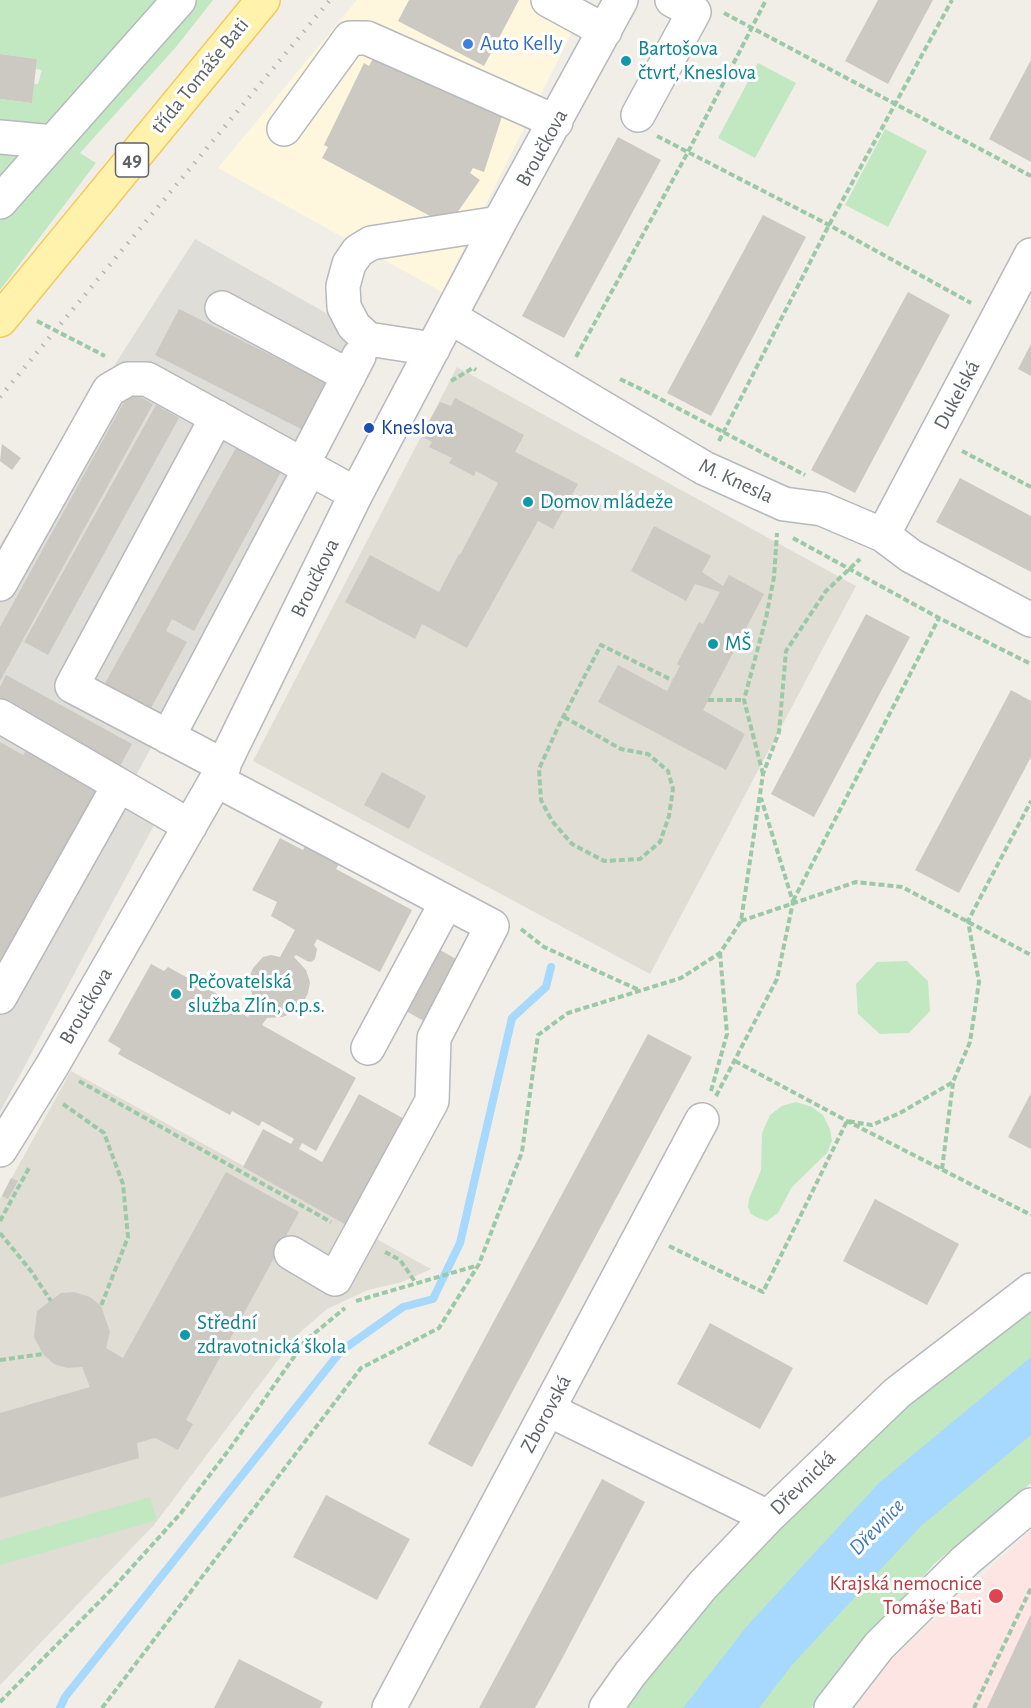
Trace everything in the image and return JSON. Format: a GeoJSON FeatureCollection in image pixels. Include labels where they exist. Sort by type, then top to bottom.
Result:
{"type":"FeatureCollection","features":[{"type":"Feature","properties":{"kind":"main road","name":"třída Tomáše Bati"},"geometry":{"type":"LineString","coordinates":[[5,314],[263,0]]}},
{"type":"Feature","properties":{"kind":"street"},"geometry":{"type":"LineString","coordinates":[[0,202],[178,0]]}},
{"type":"Feature","properties":{"kind":"street"},"geometry":{"type":"LineString","coordinates":[[548,0],[605,31]]}},
{"type":"Feature","properties":{"kind":"street","name":"Broučkova"},"geometry":{"type":"LineString","coordinates":[[0,1150],[52,1066],[220,773],[356,494],[621,0]]}},
{"type":"Feature","properties":{"kind":"street"},"geometry":{"type":"LineString","coordinates":[[643,123],[694,12],[672,0]]}},
{"type":"Feature","properties":{"kind":"street"},"geometry":{"type":"LineString","coordinates":[[284,129],[350,38],[367,38],[556,122]]}},
{"type":"Feature","properties":{"kind":"street"},"geometry":{"type":"LineString","coordinates":[[0,137],[53,142]]}},
{"type":"Feature","properties":{"kind":"street"},"geometry":{"type":"LineString","coordinates":[[433,349],[368,339],[354,326],[344,307],[343,286],[349,264],[358,251],[371,243],[499,224]]}},
{"type":"Feature","properties":{"kind":"street","name":"Dukelská"},"geometry":{"type":"LineString","coordinates":[[883,535],[1031,255]]}},
{"type":"Feature","properties":{"kind":"street"},"geometry":{"type":"LineString","coordinates":[[222,308],[349,376]]}},
{"type":"Feature","properties":{"kind":"street","name":"M. Knesla"},"geometry":{"type":"LineString","coordinates":[[450,317],[704,468],[784,504],[822,509],[883,535],[911,556],[1031,620]]}},
{"type":"Feature","properties":{"kind":"street"},"geometry":{"type":"LineString","coordinates":[[168,737],[307,466],[368,339]]}},
{"type":"Feature","properties":{"kind":"street"},"geometry":{"type":"LineString","coordinates":[[0,584],[109,390],[128,379],[147,379],[356,494]]}},
{"type":"Feature","properties":{"kind":"street"},"geometry":{"type":"LineString","coordinates":[[217,417],[72,686],[168,737],[220,773],[446,903],[492,926],[434,1038],[432,1101],[335,1279],[291,1253]]}},
{"type":"Feature","properties":{"kind":"street"},"geometry":{"type":"LineString","coordinates":[[0,716],[190,826]]}},
{"type":"Feature","properties":{"kind":"street"},"geometry":{"type":"LineString","coordinates":[[0,997],[119,785]]}},
{"type":"Feature","properties":{"kind":"street"},"geometry":{"type":"LineString","coordinates":[[368,1048],[446,903]]}},
{"type":"Feature","properties":{"kind":"street","name":"Zborovská"},"geometry":{"type":"LineString","coordinates":[[389,1708],[702,1120]]}},
{"type":"Feature","properties":{"kind":"street","name":"Dřevnická"},"geometry":{"type":"LineString","coordinates":[[606,1708],[630,1674],[703,1585],[768,1517],[897,1393],[1031,1290]]}},
{"type":"Feature","properties":{"kind":"street"},"geometry":{"type":"LineString","coordinates":[[549,1410],[768,1517]]}},
{"type":"Feature","properties":{"kind":"street"},"geometry":{"type":"LineString","coordinates":[[831,1708],[879,1647],[965,1561],[1031,1505]]}},
{"type":"Feature","properties":{"kind":"path"},"geometry":{"type":"LineString","coordinates":[[585,364],[575,360],[688,152],[766,0]]}},
{"type":"Feature","properties":{"kind":"path"},"geometry":{"type":"LineString","coordinates":[[704,468],[829,225],[952,0]]}},
{"type":"Feature","properties":{"kind":"path"},"geometry":{"type":"LineString","coordinates":[[720,11],[1031,176]]}},
{"type":"Feature","properties":{"kind":"path"},"geometry":{"type":"LineString","coordinates":[[643,123],[688,152],[829,225],[998,318]]}},
{"type":"Feature","properties":{"kind":"path"},"geometry":{"type":"LineString","coordinates":[[5,314],[106,357]]}},
{"type":"Feature","properties":{"kind":"path"},"geometry":{"type":"LineString","coordinates":[[615,377],[802,472],[810,480]]}},
{"type":"Feature","properties":{"kind":"path"},"geometry":{"type":"LineString","coordinates":[[934,436],[1031,488]]}},
{"type":"Feature","properties":{"kind":"path"},"geometry":{"type":"LineString","coordinates":[[763,774],[744,700],[774,578],[778,529]]}},
{"type":"Feature","properties":{"kind":"path"},"geometry":{"type":"LineString","coordinates":[[102,1708],[361,1368],[439,1328],[479,1264],[522,1152],[538,1035],[568,1013],[681,978],[720,953],[741,921],[763,774],[779,732],[786,651],[826,591],[851,569],[883,535]]}},
{"type":"Feature","properties":{"kind":"path"},"geometry":{"type":"LineString","coordinates":[[702,1120],[777,979],[793,902],[939,618]]}},
{"type":"Feature","properties":{"kind":"path"},"geometry":{"type":"LineString","coordinates":[[564,717],[621,749],[648,754],[668,771],[673,789],[669,816],[660,842],[640,859],[604,861],[572,844],[552,821],[541,800],[539,769],[564,717],[601,645],[672,680]]}},
{"type":"Feature","properties":{"kind":"path"},"geometry":{"type":"LineString","coordinates":[[708,700],[744,700]]}},
{"type":"Feature","properties":{"kind":"path"},"geometry":{"type":"LineString","coordinates":[[761,796],[793,902]]}},
{"type":"Feature","properties":{"kind":"path"},"geometry":{"type":"LineString","coordinates":[[942,1169],[953,1082],[970,1042],[979,982],[968,921],[1031,801]]}},
{"type":"Feature","properties":{"kind":"path"},"geometry":{"type":"LineString","coordinates":[[741,921],[856,882],[902,888],[1031,955]]}},
{"type":"Feature","properties":{"kind":"path"},"geometry":{"type":"LineString","coordinates":[[702,1120],[727,1035],[720,953]]}},
{"type":"Feature","properties":{"kind":"path"},"geometry":{"type":"LineString","coordinates":[[735,1061],[1031,1215]]}},
{"type":"Feature","properties":{"kind":"path"},"geometry":{"type":"LineString","coordinates":[[52,1066],[400,1260],[416,1282]]}},
{"type":"Feature","properties":{"kind":"path"},"geometry":{"type":"LineString","coordinates":[[847,1121],[872,1125],[900,1113],[953,1082]]}},
{"type":"Feature","properties":{"kind":"path"},"geometry":{"type":"LineString","coordinates":[[58,1113],[63,1103],[104,1133],[123,1184],[128,1237],[101,1306]]}},
{"type":"Feature","properties":{"kind":"path"},"geometry":{"type":"LineString","coordinates":[[643,1233],[763,1292],[847,1121]]}},
{"type":"Feature","properties":{"kind":"path"},"geometry":{"type":"LineString","coordinates":[[0,1221],[32,1162]]}},
{"type":"Feature","properties":{"kind":"path"},"geometry":{"type":"LineString","coordinates":[[0,1233],[31,1271],[51,1301]]}},
{"type":"Feature","properties":{"kind":"path"},"geometry":{"type":"LineString","coordinates":[[0,1702],[114,1587],[181,1513],[231,1447],[305,1341],[354,1302],[479,1264]]}},
{"type":"Feature","properties":{"kind":"path"},"geometry":{"type":"LineString","coordinates":[[0,1360],[43,1354]]}},
{"type":"Feature","properties":{"kind":"path"},"geometry":{"type":"LineString","coordinates":[[974,1708],[1031,1588]]}},
{"type":"Feature","properties":{"kind":"shaded area"},"geometry":{"type":"Polygon","coordinates":[[[357,0],[588,0],[442,292],[218,168],[357,0]]]}},
{"type":"Feature","properties":{"kind":"shaded area"},"geometry":{"type":"Polygon","coordinates":[[[195,239],[372,339],[133,781],[167,801],[0,1112],[0,545],[195,239]]]}},
{"type":"Feature","properties":{"kind":"shaded area"},"geometry":{"type":"Polygon","coordinates":[[[457,367],[856,586],[650,974],[253,761],[457,367]]]}},
{"type":"Feature","properties":{"kind":"shaded area"},"geometry":{"type":"Polygon","coordinates":[[[71,1071],[431,1269],[402,1282],[368,1290],[327,1309],[297,1335],[154,1525],[0,1685],[0,1199],[71,1071]]]}},
{"type":"Feature","properties":{"kind":"shaded area","name":"Krajská nemocnice Tomáše Bati"},"geometry":{"type":"Polygon","coordinates":[[[1031,1531],[1031,1708],[855,1708],[891,1660],[1031,1531]]]}},
{"type":"Feature","properties":{"kind":"green space"},"geometry":{"type":"Polygon","coordinates":[[[0,0],[213,0],[176,47],[80,153],[96,163],[0,290],[0,99],[32,103],[34,84],[38,84],[42,70],[36,69],[37,59],[0,54],[0,0]]]}},
{"type":"Feature","properties":{"kind":"green space"},"geometry":{"type":"Polygon","coordinates":[[[758,63],[796,83],[755,158],[718,138],[758,63]]]}},
{"type":"Feature","properties":{"kind":"green space"},"geometry":{"type":"Polygon","coordinates":[[[885,129],[927,151],[888,227],[845,205],[885,129]]]}},
{"type":"Feature","properties":{"kind":"green space"},"geometry":{"type":"Polygon","coordinates":[[[907,961],[928,981],[930,1011],[909,1033],[880,1034],[858,1014],[856,984],[877,962],[907,961]]]}},
{"type":"Feature","properties":{"kind":"green space"},"geometry":{"type":"Polygon","coordinates":[[[796,1102],[812,1107],[823,1115],[830,1129],[832,1141],[827,1153],[792,1187],[778,1213],[767,1221],[751,1214],[748,1207],[761,1170],[762,1133],[770,1115],[782,1106],[796,1102]]]}},
{"type":"Feature","properties":{"kind":"green space"},"geometry":{"type":"Polygon","coordinates":[[[1031,1304],[1031,1483],[934,1564],[811,1708],[621,1708],[695,1611],[799,1504],[921,1391],[1031,1304]]]}},
{"type":"Feature","properties":{"kind":"green space"},"geometry":{"type":"Polygon","coordinates":[[[150,1497],[157,1520],[0,1565],[0,1540],[150,1497]]]}},
{"type":"Feature","properties":{"kind":"water","name":"Dřevnice"},"geometry":{"type":"Polygon","coordinates":[[[1031,1357],[1031,1435],[921,1526],[792,1665],[759,1708],[683,1708],[747,1626],[880,1482],[1031,1357]]]}},
{"type":"Feature","properties":{"kind":"building","name":"Auto Kelly"},"geometry":{"type":"Polygon","coordinates":[[[409,0],[519,0],[484,66],[398,21],[409,0]]]}},
{"type":"Feature","properties":{"kind":"building"},"geometry":{"type":"Polygon","coordinates":[[[878,0],[933,0],[888,84],[845,61],[878,0]]]}},
{"type":"Feature","properties":{"kind":"building"},"geometry":{"type":"Polygon","coordinates":[[[0,54],[37,59],[32,103],[0,99],[0,54]]]}},
{"type":"Feature","properties":{"kind":"building"},"geometry":{"type":"Polygon","coordinates":[[[375,55],[505,107],[484,172],[473,168],[470,173],[480,180],[450,223],[443,223],[322,158],[328,147],[324,145],[364,63],[369,66],[375,55]]]}},
{"type":"Feature","properties":{"kind":"building"},"geometry":{"type":"Polygon","coordinates":[[[1031,60],[1031,162],[989,139],[1031,60]]]}},
{"type":"Feature","properties":{"kind":"building"},"geometry":{"type":"Polygon","coordinates":[[[618,137],[661,160],[564,338],[522,316],[618,137]]]}},
{"type":"Feature","properties":{"kind":"building"},"geometry":{"type":"Polygon","coordinates":[[[763,215],[806,237],[711,416],[667,393],[763,215]]]}},
{"type":"Feature","properties":{"kind":"building"},"geometry":{"type":"Polygon","coordinates":[[[908,292],[950,315],[855,493],[811,470],[908,292]]]}},
{"type":"Feature","properties":{"kind":"building"},"geometry":{"type":"Polygon","coordinates":[[[179,309],[329,384],[305,431],[155,355],[179,309]]]}},
{"type":"Feature","properties":{"kind":"building"},"geometry":{"type":"Polygon","coordinates":[[[1031,344],[1031,376],[1018,369],[1031,344]]]}},
{"type":"Feature","properties":{"kind":"building"},"geometry":{"type":"Polygon","coordinates":[[[130,391],[153,404],[0,681],[0,627],[130,391]]]}},
{"type":"Feature","properties":{"kind":"building"},"geometry":{"type":"Polygon","coordinates":[[[455,398],[524,435],[515,452],[578,484],[553,529],[538,521],[467,648],[422,624],[415,639],[345,602],[370,555],[439,592],[460,555],[498,483],[476,471],[474,476],[449,463],[452,458],[429,447],[432,442],[421,436],[440,402],[451,406],[455,398]]]}},
{"type":"Feature","properties":{"kind":"building"},"geometry":{"type":"Polygon","coordinates":[[[156,405],[179,418],[48,655],[24,642],[156,405]]]}},
{"type":"Feature","properties":{"kind":"building"},"geometry":{"type":"Polygon","coordinates":[[[2,444],[21,458],[12,470],[0,461],[2,444]]]}},
{"type":"Feature","properties":{"kind":"building"},"geometry":{"type":"Polygon","coordinates":[[[237,446],[282,470],[194,631],[172,619],[166,631],[187,642],[150,710],[104,685],[237,446]]]}},
{"type":"Feature","properties":{"kind":"building"},"geometry":{"type":"Polygon","coordinates":[[[960,478],[1031,516],[1031,572],[936,522],[960,478]]]}},
{"type":"Feature","properties":{"kind":"building","name":"MŠ"},"geometry":{"type":"Polygon","coordinates":[[[654,526],[711,556],[702,572],[723,586],[729,575],[764,594],[703,710],[745,734],[726,770],[598,702],[618,665],[667,691],[680,666],[677,664],[699,622],[703,624],[720,592],[695,584],[686,601],[631,571],[654,526]]]}},
{"type":"Feature","properties":{"kind":"building"},"geometry":{"type":"Polygon","coordinates":[[[866,614],[910,637],[814,817],[771,794],[866,614]]]}},
{"type":"Feature","properties":{"kind":"building"},"geometry":{"type":"Polygon","coordinates":[[[6,675],[132,744],[120,766],[0,701],[0,687],[6,675]]]}},
{"type":"Feature","properties":{"kind":"building"},"geometry":{"type":"Polygon","coordinates":[[[1011,690],[1031,701],[1031,757],[959,893],[915,870],[1011,690]]]}},
{"type":"Feature","properties":{"kind":"building"},"geometry":{"type":"Polygon","coordinates":[[[0,742],[23,755],[26,751],[100,794],[0,965],[0,742]]]}},
{"type":"Feature","properties":{"kind":"building"},"geometry":{"type":"Polygon","coordinates":[[[382,772],[426,796],[409,829],[364,805],[382,772]]]}},
{"type":"Feature","properties":{"kind":"building","name":"Pečovatelská služba Zlín, o.p.s."},"geometry":{"type":"Polygon","coordinates":[[[280,838],[303,850],[306,844],[340,862],[336,869],[412,910],[380,972],[317,939],[314,945],[317,949],[315,959],[311,962],[296,955],[294,957],[306,970],[310,982],[308,993],[302,1005],[293,1013],[282,1017],[267,1018],[262,1025],[356,1078],[316,1151],[302,1143],[299,1149],[322,1162],[359,1094],[408,1121],[350,1227],[243,1167],[263,1129],[291,1144],[294,1139],[262,1121],[259,1126],[232,1111],[230,1115],[118,1054],[121,1049],[108,1041],[151,964],[164,971],[168,967],[237,1005],[235,1009],[248,1017],[257,1003],[252,995],[249,978],[253,968],[263,957],[271,955],[280,957],[295,930],[271,916],[277,902],[252,890],[280,838]]]}},
{"type":"Feature","properties":{"kind":"building"},"geometry":{"type":"Polygon","coordinates":[[[440,950],[465,964],[431,1025],[406,1011],[440,950]]]}},
{"type":"Feature","properties":{"kind":"building"},"geometry":{"type":"Polygon","coordinates":[[[648,1034],[692,1057],[472,1467],[428,1444],[648,1034]]]}},
{"type":"Feature","properties":{"kind":"building"},"geometry":{"type":"Polygon","coordinates":[[[1031,1093],[1031,1149],[1008,1137],[1031,1093]]]}},
{"type":"Feature","properties":{"kind":"building","name":"Střední zdravotnická škola"},"geometry":{"type":"Polygon","coordinates":[[[226,1172],[299,1212],[186,1420],[193,1424],[178,1450],[155,1438],[137,1443],[139,1458],[0,1498],[0,1413],[90,1387],[82,1367],[67,1368],[54,1364],[43,1354],[34,1337],[37,1311],[61,1293],[74,1292],[90,1297],[101,1306],[110,1332],[106,1348],[123,1358],[226,1172]]]}},
{"type":"Feature","properties":{"kind":"building"},"geometry":{"type":"Polygon","coordinates":[[[11,1178],[18,1181],[8,1199],[2,1196],[11,1178]]]}},
{"type":"Feature","properties":{"kind":"building"},"geometry":{"type":"Polygon","coordinates":[[[875,1199],[959,1244],[927,1305],[843,1261],[875,1199]]]}},
{"type":"Feature","properties":{"kind":"building"},"geometry":{"type":"Polygon","coordinates":[[[710,1323],[793,1368],[760,1429],[677,1384],[710,1323]]]}},
{"type":"Feature","properties":{"kind":"building"},"geometry":{"type":"Polygon","coordinates":[[[602,1479],[645,1502],[556,1670],[535,1708],[479,1708],[602,1479]]]}},
{"type":"Feature","properties":{"kind":"building"},"geometry":{"type":"Polygon","coordinates":[[[326,1495],[410,1539],[377,1600],[293,1557],[326,1495]]]}},
{"type":"Feature","properties":{"kind":"building"},"geometry":{"type":"Polygon","coordinates":[[[1031,1614],[1031,1708],[987,1708],[1031,1614]]]}},
{"type":"Feature","properties":{"kind":"building"},"geometry":{"type":"Polygon","coordinates":[[[239,1659],[323,1702],[320,1708],[214,1708],[239,1659]]]}},
{"type":"Feature","properties":{"kind":"waterway"},"geometry":{"type":"LineString","coordinates":[[60,1708],[65,1697],[341,1351],[403,1307],[433,1299],[460,1243],[512,1018],[546,987],[551,967]]}},
{"type":"Feature","properties":{"kind":"railway"},"geometry":{"type":"LineString","coordinates":[[0,397],[330,0]]}},
{"type":"Feature","properties":{"kind":"place","name":"Auto Kelly"},"geometry":{"type":"Point","coordinates":[468,44]}},
{"type":"Feature","properties":{"kind":"place","name":"Bartošova čtvrť, Kneslova"},"geometry":{"type":"Point","coordinates":[626,61]}},
{"type":"Feature","properties":{"kind":"place","name":"Kneslova"},"geometry":{"type":"Point","coordinates":[369,428]}},
{"type":"Feature","properties":{"kind":"place","name":"Domov mládeže"},"geometry":{"type":"Point","coordinates":[528,502]}},
{"type":"Feature","properties":{"kind":"place","name":"MŠ"},"geometry":{"type":"Point","coordinates":[713,644]}},
{"type":"Feature","properties":{"kind":"place","name":"Pečovatelská služba Zlín, o.p.s."},"geometry":{"type":"Point","coordinates":[176,994]}},
{"type":"Feature","properties":{"kind":"place","name":"Střední zdravotnická škola"},"geometry":{"type":"Point","coordinates":[185,1335]}},
{"type":"Feature","properties":{"kind":"place","name":"Krajská nemocnice Tomáše Bati"},"geometry":{"type":"Point","coordinates":[996,1596]}}]}
